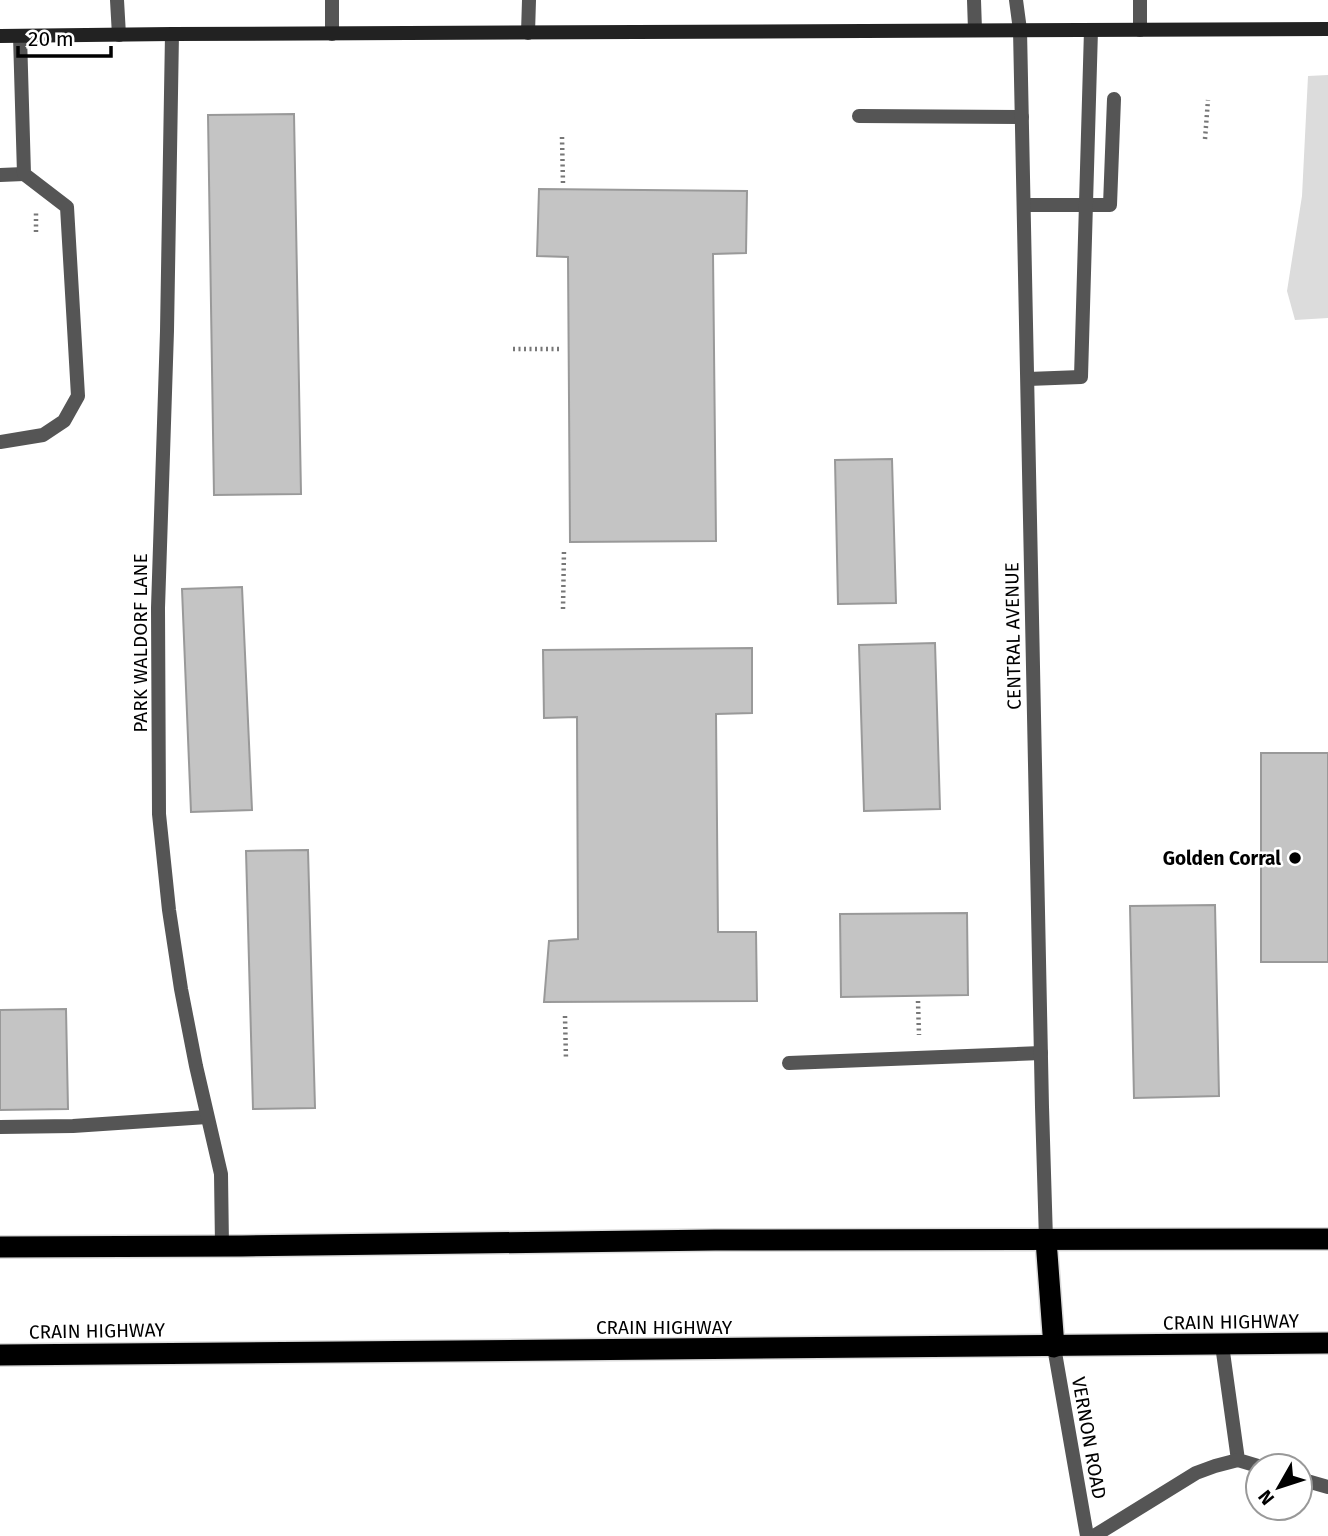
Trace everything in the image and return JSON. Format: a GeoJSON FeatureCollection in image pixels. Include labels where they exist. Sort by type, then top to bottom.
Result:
{"type":"FeatureCollection","features":[{"type":"Feature","properties":{"kind":"highway"},"geometry":{"type":"LineString","coordinates":[[0,1247],[701,1240],[1328,1239]]}},
{"type":"Feature","properties":{"kind":"highway"},"geometry":{"type":"LineString","coordinates":[[1046,1240],[1054,1347]]}},
{"type":"Feature","properties":{"kind":"highway","name":"CRAIN HIGHWAY"},"geometry":{"type":"LineString","coordinates":[[0,1355],[1328,1343]]}},
{"type":"Feature","properties":{"kind":"main road"},"geometry":{"type":"LineString","coordinates":[[0,37],[1328,29]]}},
{"type":"Feature","properties":{"kind":"street"},"geometry":{"type":"LineString","coordinates":[[117,0],[118,35]]}},
{"type":"Feature","properties":{"kind":"street"},"geometry":{"type":"LineString","coordinates":[[332,0],[332,34]]}},
{"type":"Feature","properties":{"kind":"street"},"geometry":{"type":"LineString","coordinates":[[528,33],[529,0]]}},
{"type":"Feature","properties":{"kind":"street"},"geometry":{"type":"LineString","coordinates":[[974,0],[975,30]]}},
{"type":"Feature","properties":{"kind":"street","name":"CENTRAL AVENUE"},"geometry":{"type":"LineString","coordinates":[[1016,0],[1020,30],[1046,1240]]}},
{"type":"Feature","properties":{"kind":"street"},"geometry":{"type":"LineString","coordinates":[[1140,0],[1140,30]]}},
{"type":"Feature","properties":{"kind":"street"},"geometry":{"type":"LineString","coordinates":[[1028,379],[1081,377],[1091,30]]}},
{"type":"Feature","properties":{"kind":"street","name":"PARK WALDORF LANE"},"geometry":{"type":"LineString","coordinates":[[172,34],[167,331],[158,608],[159,814],[181,989],[195,1066],[221,1174],[222,1246]]}},
{"type":"Feature","properties":{"kind":"street"},"geometry":{"type":"LineString","coordinates":[[20,36],[24,174]]}},
{"type":"Feature","properties":{"kind":"street"},"geometry":{"type":"LineString","coordinates":[[1024,205],[1110,205],[1114,99]]}},
{"type":"Feature","properties":{"kind":"street"},"geometry":{"type":"LineString","coordinates":[[859,116],[1022,117]]}},
{"type":"Feature","properties":{"kind":"street"},"geometry":{"type":"LineString","coordinates":[[0,175],[24,174],[67,207],[78,396],[64,421],[43,435],[0,442]]}},
{"type":"Feature","properties":{"kind":"street"},"geometry":{"type":"LineString","coordinates":[[789,1063],[1041,1053]]}},
{"type":"Feature","properties":{"kind":"street"},"geometry":{"type":"LineString","coordinates":[[0,1126],[73,1126],[208,1116]]}},
{"type":"Feature","properties":{"kind":"street"},"geometry":{"type":"LineString","coordinates":[[1223,1345],[1238,1461]]}},
{"type":"Feature","properties":{"kind":"street","name":"VERNON ROAD"},"geometry":{"type":"LineString","coordinates":[[1054,1347],[1087,1536]]}},
{"type":"Feature","properties":{"kind":"street"},"geometry":{"type":"LineString","coordinates":[[1094,1536],[1196,1473],[1215,1466],[1238,1461],[1244,1462]]}},
{"type":"Feature","properties":{"kind":"path"},"geometry":{"type":"LineString","coordinates":[[1205,139],[1208,100]]}},
{"type":"Feature","properties":{"kind":"path"},"geometry":{"type":"LineString","coordinates":[[562,137],[563,184]]}},
{"type":"Feature","properties":{"kind":"path"},"geometry":{"type":"LineString","coordinates":[[513,349],[560,349]]}},
{"type":"Feature","properties":{"kind":"path"},"geometry":{"type":"LineString","coordinates":[[564,609],[565,550]]}},
{"type":"Feature","properties":{"kind":"path"},"geometry":{"type":"LineString","coordinates":[[918,1001],[919,1057]]}},
{"type":"Feature","properties":{"kind":"path"},"geometry":{"type":"LineString","coordinates":[[565,1016],[566,1060]]}},
{"type":"Feature","properties":{"kind":"shaded area"},"geometry":{"type":"Polygon","coordinates":[[[1328,75],[1328,318],[1295,320],[1287,291],[1302,196],[1308,76],[1328,75]]]}},
{"type":"Feature","properties":{"kind":"building"},"geometry":{"type":"Polygon","coordinates":[[[294,114],[301,494],[214,495],[208,115],[294,114]]]}},
{"type":"Feature","properties":{"kind":"building"},"geometry":{"type":"Polygon","coordinates":[[[539,189],[747,191],[746,253],[713,254],[716,541],[570,542],[568,257],[537,256],[539,189]]]}},
{"type":"Feature","properties":{"kind":"building"},"geometry":{"type":"Polygon","coordinates":[[[892,459],[896,603],[838,604],[835,460],[892,459]]]}},
{"type":"Feature","properties":{"kind":"building"},"geometry":{"type":"Polygon","coordinates":[[[242,587],[252,810],[191,812],[182,589],[242,587]]]}},
{"type":"Feature","properties":{"kind":"building"},"geometry":{"type":"Polygon","coordinates":[[[935,643],[940,809],[864,811],[859,645],[935,643]]]}},
{"type":"Feature","properties":{"kind":"building"},"geometry":{"type":"Polygon","coordinates":[[[752,648],[752,713],[716,714],[718,932],[756,932],[757,1001],[544,1002],[549,941],[578,939],[577,717],[544,718],[543,650],[752,648]]]}},
{"type":"Feature","properties":{"kind":"building","name":"Golden Corral"},"geometry":{"type":"Polygon","coordinates":[[[1261,753],[1328,753],[1328,962],[1261,962],[1261,753]]]}},
{"type":"Feature","properties":{"kind":"building"},"geometry":{"type":"Polygon","coordinates":[[[308,850],[315,1108],[253,1109],[246,851],[308,850]]]}},
{"type":"Feature","properties":{"kind":"building"},"geometry":{"type":"Polygon","coordinates":[[[1215,905],[1219,1096],[1134,1098],[1130,906],[1215,905]]]}},
{"type":"Feature","properties":{"kind":"building"},"geometry":{"type":"Polygon","coordinates":[[[967,913],[968,995],[841,997],[840,914],[967,913]]]}},
{"type":"Feature","properties":{"kind":"building"},"geometry":{"type":"Polygon","coordinates":[[[66,1009],[68,1109],[0,1110],[0,1010],[66,1009]]]}},
{"type":"Feature","properties":{"kind":"place","name":"Golden Corral"},"geometry":{"type":"Point","coordinates":[1295,858]}}]}
